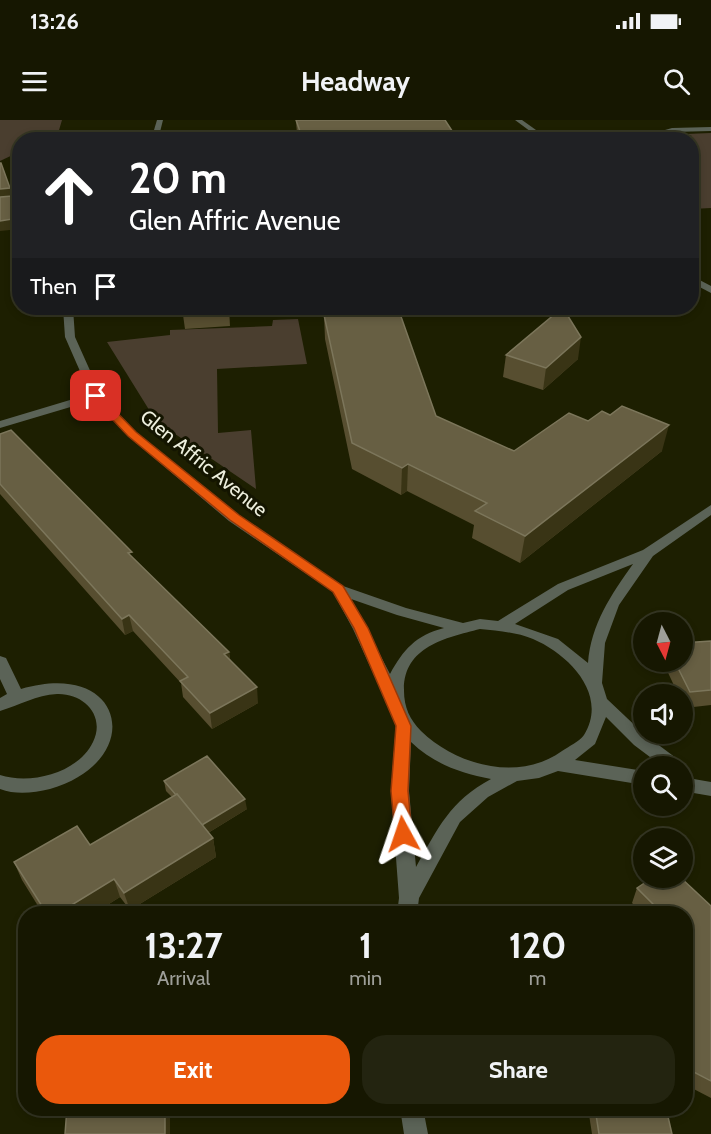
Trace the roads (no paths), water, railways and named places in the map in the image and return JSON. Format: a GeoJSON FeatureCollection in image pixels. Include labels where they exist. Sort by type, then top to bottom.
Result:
{"type":"FeatureCollection","features":[{"type":"Feature","properties":{"kind":"street"},"geometry":{"type":"LineString","coordinates":[[518,120],[535,132]]}},
{"type":"Feature","properties":{"kind":"street"},"geometry":{"type":"LineString","coordinates":[[664,132],[711,129]]}},
{"type":"Feature","properties":{"kind":"street","name":"Glen Affric Avenue"},"geometry":{"type":"LineString","coordinates":[[68,315],[70,337],[96,396],[132,434],[234,518],[338,589],[402,612],[459,627]]}},
{"type":"Feature","properties":{"kind":"street"},"geometry":{"type":"LineString","coordinates":[[0,425],[96,396]]}},
{"type":"Feature","properties":{"kind":"street"},"geometry":{"type":"LineString","coordinates":[[502,625],[563,586],[648,553],[711,508]]}},
{"type":"Feature","properties":{"kind":"street"},"geometry":{"type":"LineString","coordinates":[[594,683],[597,642],[612,604],[648,553]]}},
{"type":"Feature","properties":{"kind":"street","name":"Glen Affric Avenue"},"geometry":{"type":"LineString","coordinates":[[338,589],[361,628],[393,697]]}},
{"type":"Feature","properties":{"kind":"street"},"geometry":{"type":"LineString","coordinates":[[408,906],[399,791],[403,726],[393,697],[396,672],[410,652],[431,636],[459,627],[502,625],[541,636],[573,655],[594,683],[600,702],[640,740],[661,756]]}},
{"type":"Feature","properties":{"kind":"street"},"geometry":{"type":"LineString","coordinates":[[0,662],[16,696]]}},
{"type":"Feature","properties":{"kind":"street"},"geometry":{"type":"LineString","coordinates":[[0,705],[16,696],[39,689],[62,688],[82,693],[97,704],[105,718],[104,736],[94,754],[76,770],[53,781],[28,786],[0,782]]}},
{"type":"Feature","properties":{"kind":"street"},"geometry":{"type":"LineString","coordinates":[[403,726],[422,747],[449,764],[481,773],[513,775],[537,772],[558,764],[591,738],[600,702]]}},
{"type":"Feature","properties":{"kind":"street"},"geometry":{"type":"LineString","coordinates":[[558,764],[633,776]]}},
{"type":"Feature","properties":{"kind":"street"},"geometry":{"type":"LineString","coordinates":[[408,906],[454,817],[482,792],[513,775]]}},
{"type":"Feature","properties":{"kind":"street"},"geometry":{"type":"LineString","coordinates":[[693,780],[706,788]]}},
{"type":"Feature","properties":{"kind":"street"},"geometry":{"type":"LineString","coordinates":[[413,1116],[416,1134]]}}]}
